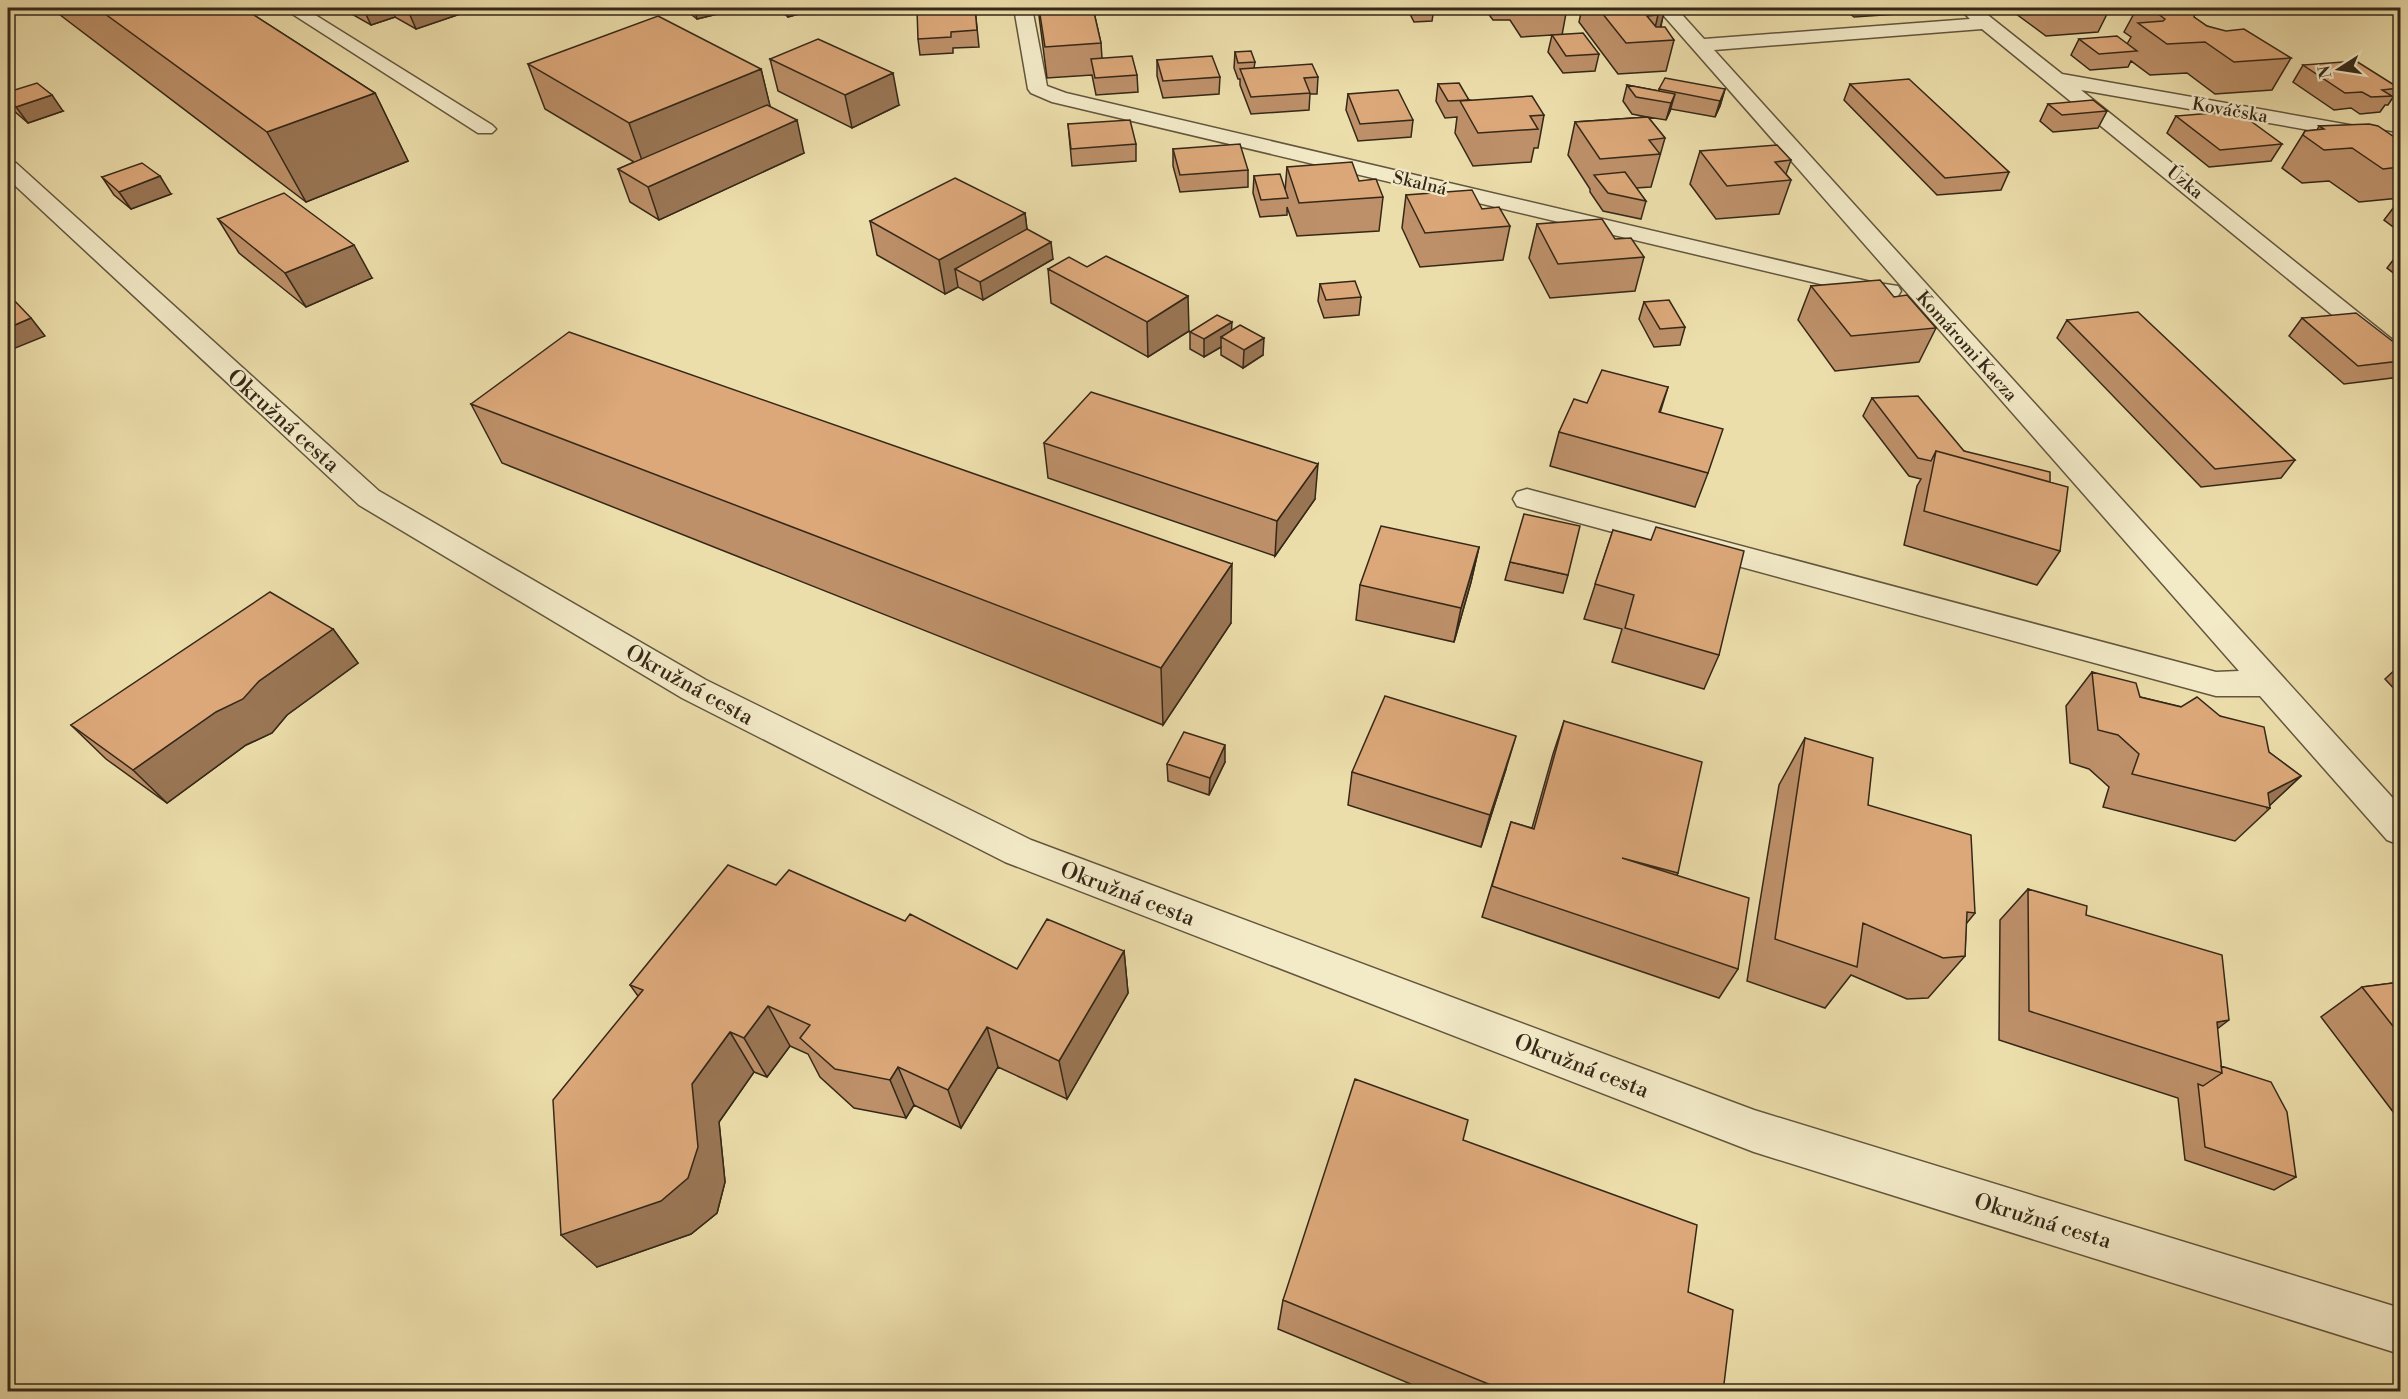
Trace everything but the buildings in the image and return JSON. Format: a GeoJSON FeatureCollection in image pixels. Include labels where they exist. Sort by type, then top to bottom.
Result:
{"type":"FeatureCollection","features":[{"type":"Feature","properties":{"kind":"street"},"geometry":{"type":"LineString","coordinates":[[292,8],[484,129]]}},
{"type":"Feature","properties":{"kind":"street","name":"Skalná"},"geometry":{"type":"LineString","coordinates":[[1023,8],[1033,75],[1038,89],[1059,98],[1871,289],[1921,294]]}},
{"type":"Feature","properties":{"kind":"street","name":"Komáromi Kacza"},"geometry":{"type":"LineString","coordinates":[[1666,8],[2400,830]]}},
{"type":"Feature","properties":{"kind":"street","name":"Úzka"},"geometry":{"type":"LineString","coordinates":[[1968,8],[2400,358]]}},
{"type":"Feature","properties":{"kind":"street"},"geometry":{"type":"LineString","coordinates":[[1698,45],[1987,23]]}},
{"type":"Feature","properties":{"kind":"street","name":"Kováčska"},"geometry":{"type":"LineString","coordinates":[[2059,80],[2400,140]]}},
{"type":"Feature","properties":{"kind":"street","name":"Okružná cesta"},"geometry":{"type":"LineString","coordinates":[[8,168],[369,498],[694,689],[1018,851],[1754,1131],[2400,1331]]}},
{"type":"Feature","properties":{"kind":"street"},"geometry":{"type":"LineString","coordinates":[[1527,499],[2216,684],[2270,683]]}}]}
